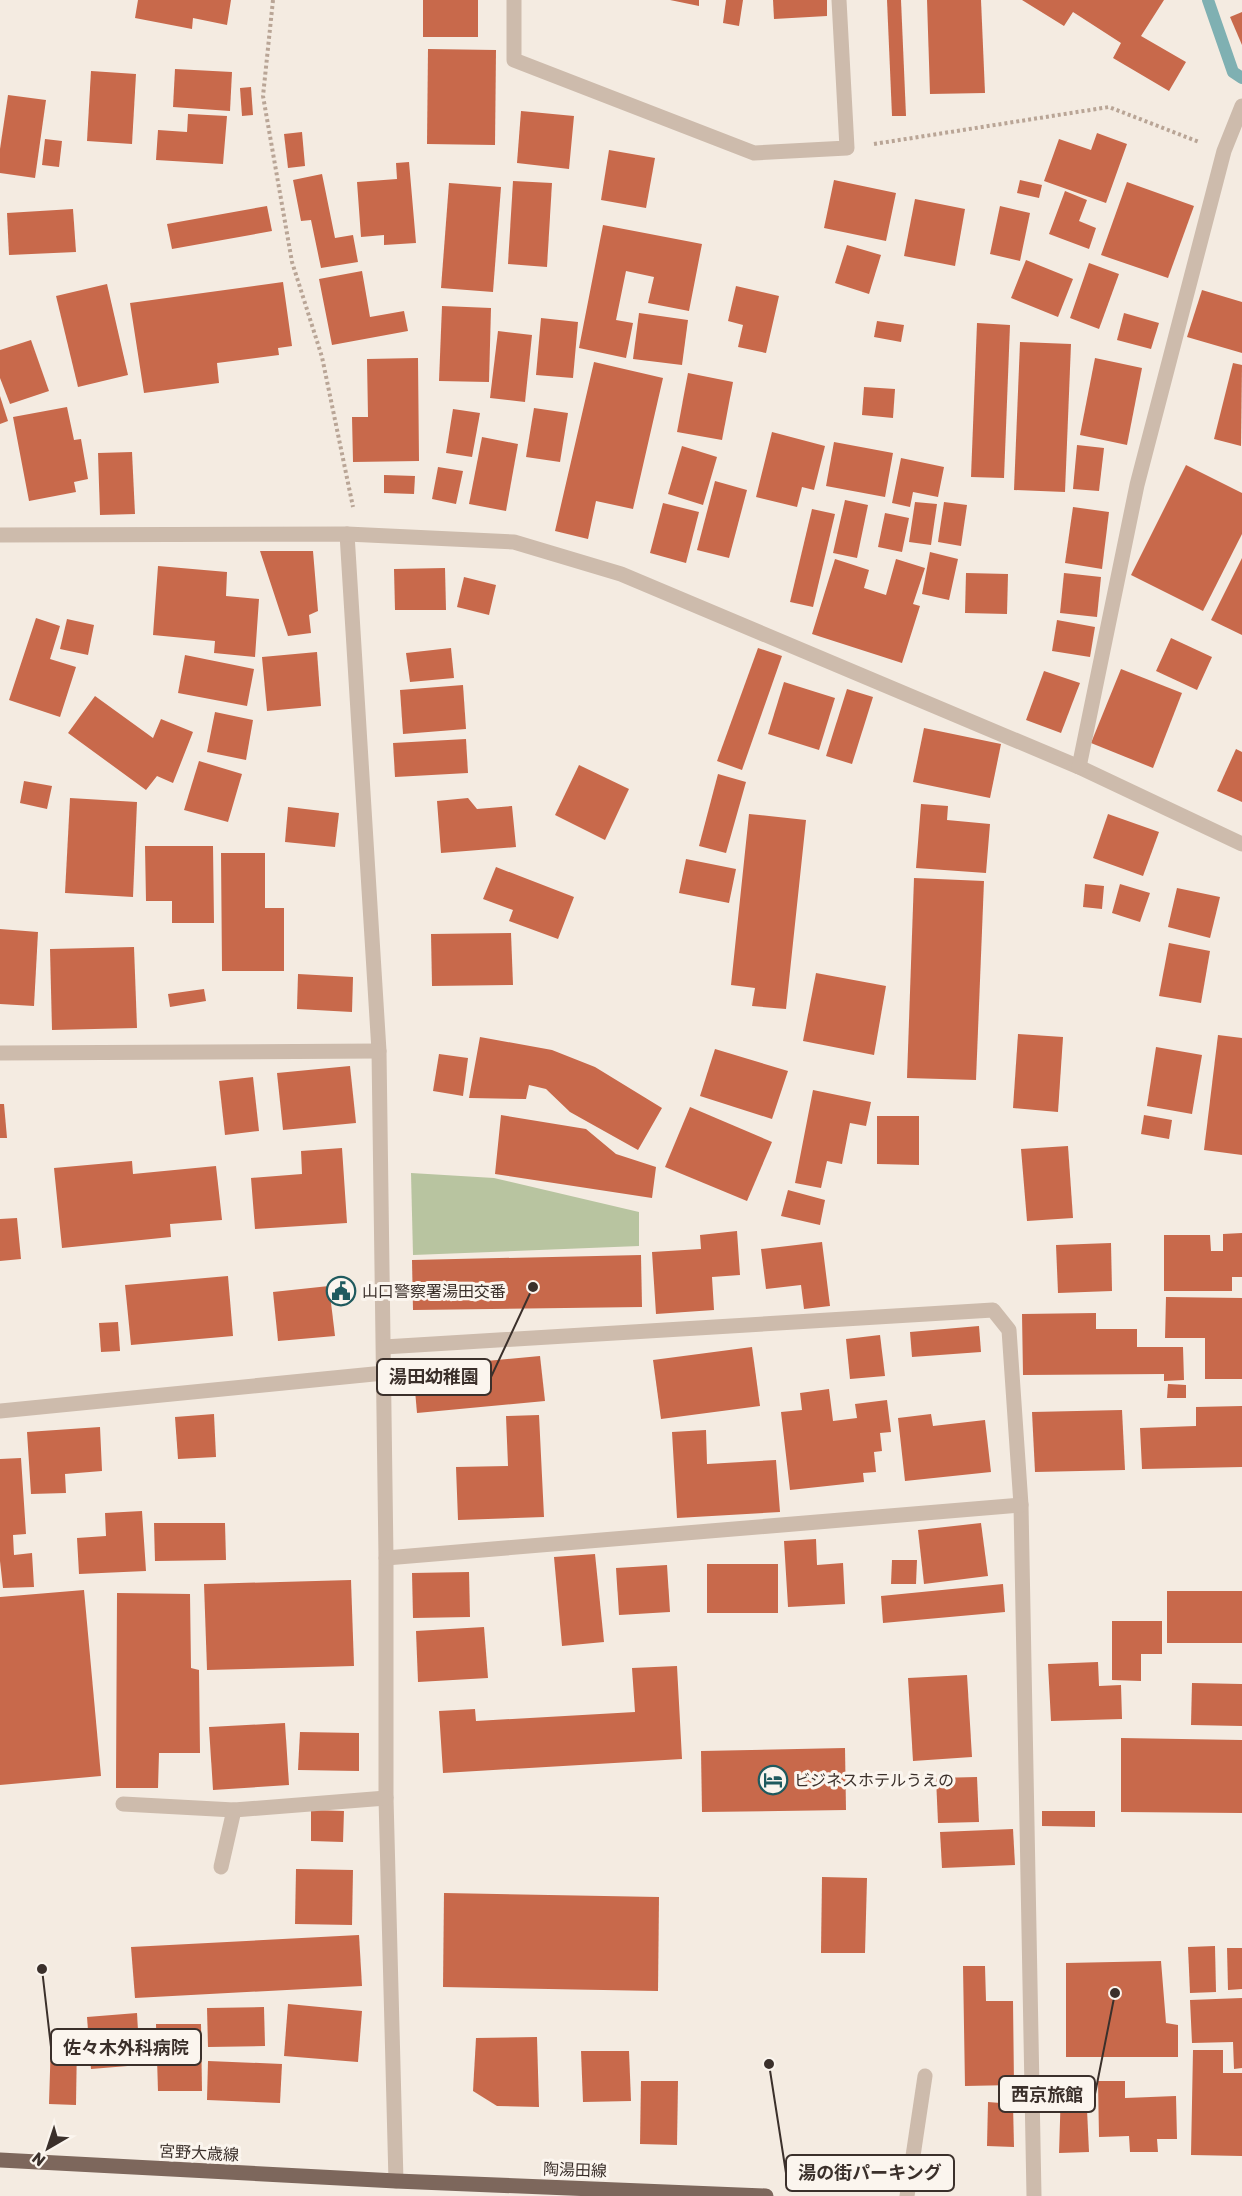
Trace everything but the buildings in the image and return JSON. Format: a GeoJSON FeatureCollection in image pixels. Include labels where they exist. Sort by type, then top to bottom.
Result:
{"type":"FeatureCollection","features":[{"type":"Feature","properties":{"kind":"main road","name":"宮野大歳線"},"geometry":{"type":"LineString","coordinates":[[0,2160],[396,2188]]}},
{"type":"Feature","properties":{"kind":"main road","name":"陶湯田線"},"geometry":{"type":"LineString","coordinates":[[396,2188],[766,2196]]}},
{"type":"Feature","properties":{"kind":"street"},"geometry":{"type":"LineString","coordinates":[[514,0],[514,60],[754,153],[847,148],[839,0]]}},
{"type":"Feature","properties":{"kind":"street"},"geometry":{"type":"LineString","coordinates":[[1079,767],[1137,485],[1224,151],[1242,106]]}},
{"type":"Feature","properties":{"kind":"street"},"geometry":{"type":"LineString","coordinates":[[347,534],[379,1051],[386,1558],[386,1798],[396,2188]]}},
{"type":"Feature","properties":{"kind":"street"},"geometry":{"type":"LineString","coordinates":[[0,535],[347,534],[514,542],[621,574],[1079,767],[1242,844]]}},
{"type":"Feature","properties":{"kind":"street"},"geometry":{"type":"LineString","coordinates":[[0,1053],[379,1051]]}},
{"type":"Feature","properties":{"kind":"street"},"geometry":{"type":"LineString","coordinates":[[384,1347],[993,1310],[1009,1330],[1022,1506],[1034,2196]]}},
{"type":"Feature","properties":{"kind":"street"},"geometry":{"type":"LineString","coordinates":[[0,1411],[384,1373]]}},
{"type":"Feature","properties":{"kind":"street"},"geometry":{"type":"LineString","coordinates":[[386,1558],[1022,1506]]}},
{"type":"Feature","properties":{"kind":"street"},"geometry":{"type":"LineString","coordinates":[[123,1804],[234,1810],[386,1798]]}},
{"type":"Feature","properties":{"kind":"street"},"geometry":{"type":"LineString","coordinates":[[220,1867],[234,1810]]}},
{"type":"Feature","properties":{"kind":"street"},"geometry":{"type":"LineString","coordinates":[[907,2196],[925,2076]]}},
{"type":"Feature","properties":{"kind":"path"},"geometry":{"type":"LineString","coordinates":[[273,0],[263,96],[292,262],[322,357],[353,508],[347,534]]}},
{"type":"Feature","properties":{"kind":"path"},"geometry":{"type":"LineString","coordinates":[[847,148],[1109,107],[1224,151]]}},
{"type":"Feature","properties":{"kind":"green space"},"geometry":{"type":"Polygon","coordinates":[[[411,1173],[494,1178],[639,1212],[639,1246],[413,1255],[411,1173]]]}},
{"type":"Feature","properties":{"kind":"waterway"},"geometry":{"type":"LineString","coordinates":[[1208,0],[1233,72],[1242,78]]}},
{"type":"Feature","properties":{"kind":"place","name":"湯田幼稚園"},"geometry":{"type":"Point","coordinates":[533,1287]}},
{"type":"Feature","properties":{"kind":"place","name":"山口警察署湯田交番"},"geometry":{"type":"Point","coordinates":[341,1291]}},
{"type":"Feature","properties":{"kind":"place","name":"ビジネスホテルうえの"},"geometry":{"type":"Point","coordinates":[773,1780]}},
{"type":"Feature","properties":{"kind":"place","name":"佐々木外科病院"},"geometry":{"type":"Point","coordinates":[42,1969]}},
{"type":"Feature","properties":{"kind":"place","name":"西京旅館"},"geometry":{"type":"Point","coordinates":[1115,1993]}},
{"type":"Feature","properties":{"kind":"place","name":"湯の街パーキング"},"geometry":{"type":"Point","coordinates":[769,2064]}}]}
